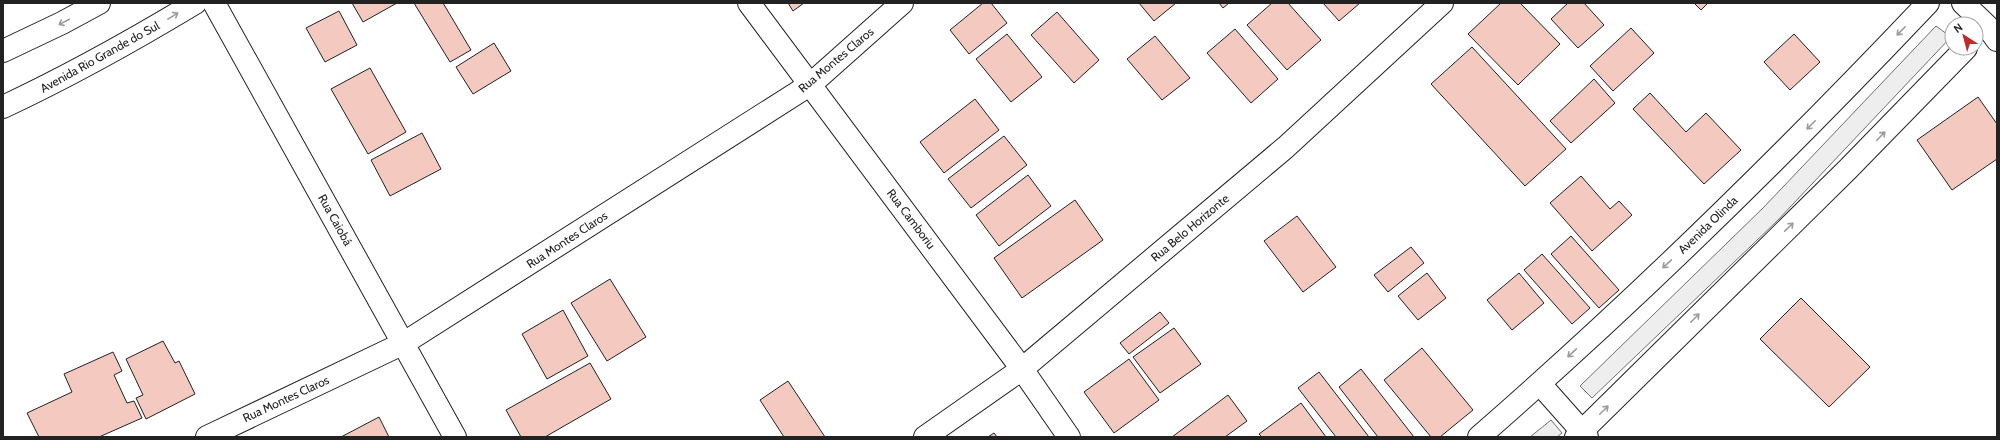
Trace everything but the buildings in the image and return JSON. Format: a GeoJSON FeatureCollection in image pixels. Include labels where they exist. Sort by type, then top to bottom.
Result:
{"type":"FeatureCollection","features":[{"type":"Feature","properties":{"kind":"street"},"geometry":{"type":"LineString","coordinates":[[3,50],[62,23],[99,3]]}},
{"type":"Feature","properties":{"kind":"street","name":"Avenida Rio Grande do Sul"},"geometry":{"type":"LineString","coordinates":[[3,107],[49,86],[114,52],[195,3]]}},
{"type":"Feature","properties":{"kind":"street","name":"Rua Caiobá"},"geometry":{"type":"LineString","coordinates":[[214,3],[455,437]]}},
{"type":"Feature","properties":{"kind":"street","name":"Rua Camboriu"},"geometry":{"type":"LineString","coordinates":[[749,3],[811,84],[1022,369],[1069,437]]}},
{"type":"Feature","properties":{"kind":"street","name":"Rua Montes Claros"},"geometry":{"type":"LineString","coordinates":[[207,437],[404,343],[811,84],[902,3]]}},
{"type":"Feature","properties":{"kind":"street","name":"Rua Belo Horizonte"},"geometry":{"type":"LineString","coordinates":[[925,437],[1022,369],[1286,147],[1442,3]]}},
{"type":"Feature","properties":{"kind":"street","name":"Avenida Olinda"},"geometry":{"type":"LineString","coordinates":[[1479,437],[1540,384],[1804,132],[1928,3]]}},
{"type":"Feature","properties":{"kind":"street"},"geometry":{"type":"LineString","coordinates":[[1963,3],[1989,30]]}},
{"type":"Feature","properties":{"kind":"street"},"geometry":{"type":"LineString","coordinates":[[1540,384],[1582,435],[1717,297],[1848,169],[1958,56]]}},
{"type":"Feature","properties":{"kind":"shaded area"},"geometry":{"type":"Polygon","coordinates":[[[1936,26],[1944,32],[1944,44],[1776,222],[1592,398],[1580,386],[1763,208],[1936,26]]]}},
{"type":"Feature","properties":{"kind":"shaded area"},"geometry":{"type":"Polygon","coordinates":[[[1551,420],[1562,433],[1557,437],[1530,437],[1551,420]]]}}]}
